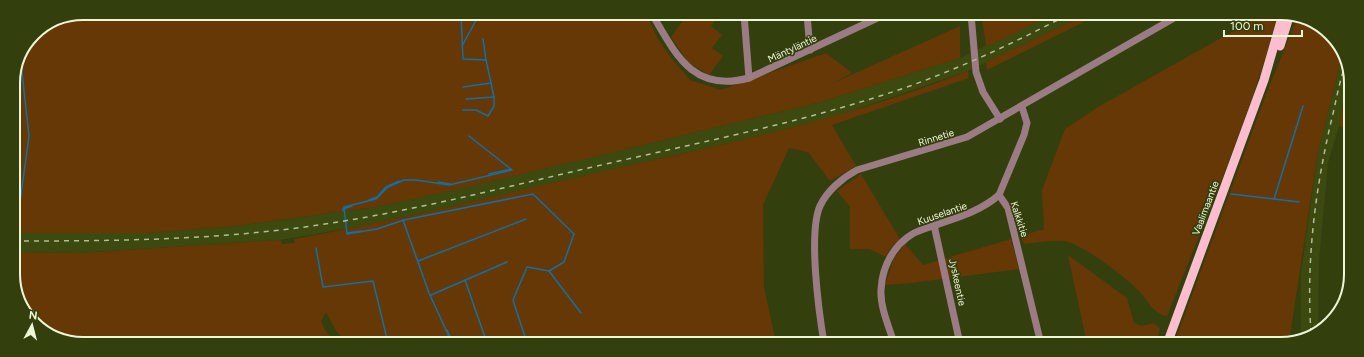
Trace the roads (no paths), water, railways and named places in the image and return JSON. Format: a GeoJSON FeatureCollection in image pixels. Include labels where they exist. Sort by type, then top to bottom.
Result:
{"type":"FeatureCollection","features":[{"type":"Feature","properties":{"kind":"main road","name":"Vaalimaantie"},"geometry":{"type":"LineString","coordinates":[[1170,337],[1264,80],[1281,20]]}},
{"type":"Feature","properties":{"kind":"main road","name":"Vaalimaantie"},"geometry":{"type":"LineString","coordinates":[[1264,80],[1282,42],[1288,21]]}},
{"type":"Feature","properties":{"kind":"street","name":"Mäntyläntie"},"geometry":{"type":"LineString","coordinates":[[656,20],[678,56],[694,72],[709,80],[726,83],[749,78],[810,50],[867,20]]}},
{"type":"Feature","properties":{"kind":"street"},"geometry":{"type":"LineString","coordinates":[[744,20],[749,78]]}},
{"type":"Feature","properties":{"kind":"street"},"geometry":{"type":"LineString","coordinates":[[808,20],[810,50]]}},
{"type":"Feature","properties":{"kind":"street"},"geometry":{"type":"LineString","coordinates":[[972,20],[976,72],[983,92],[1000,119]]}},
{"type":"Feature","properties":{"kind":"street","name":"Rinnetie"},"geometry":{"type":"LineString","coordinates":[[823,337],[817,287],[816,222],[820,207],[828,193],[841,181],[857,170],[967,137],[1022,107],[1171,20]]}},
{"type":"Feature","properties":{"kind":"street","name":"Kalkkitie"},"geometry":{"type":"LineString","coordinates":[[1022,107],[1027,123],[1024,135],[999,195],[1008,208],[1039,337]]}},
{"type":"Feature","properties":{"kind":"street","name":"Kuuselantie"},"geometry":{"type":"LineString","coordinates":[[892,337],[881,291],[887,262],[893,253],[904,240],[912,234],[977,211],[999,195]]}},
{"type":"Feature","properties":{"kind":"street","name":"Jyskeentie"},"geometry":{"type":"LineString","coordinates":[[934,225],[958,337]]}},
{"type":"Feature","properties":{"kind":"waterway"},"geometry":{"type":"LineString","coordinates":[[461,20],[463,59],[486,60]]}},
{"type":"Feature","properties":{"kind":"waterway"},"geometry":{"type":"LineString","coordinates":[[462,46],[476,20]]}},
{"type":"Feature","properties":{"kind":"waterway"},"geometry":{"type":"LineString","coordinates":[[463,110],[476,110],[488,116],[494,106],[494,97],[483,39]]}},
{"type":"Feature","properties":{"kind":"waterway"},"geometry":{"type":"LineString","coordinates":[[20,203],[29,136],[22,69]]}},
{"type":"Feature","properties":{"kind":"waterway"},"geometry":{"type":"LineString","coordinates":[[463,87],[491,83]]}},
{"type":"Feature","properties":{"kind":"waterway"},"geometry":{"type":"LineString","coordinates":[[466,99],[494,97]]}},
{"type":"Feature","properties":{"kind":"waterway"},"geometry":{"type":"LineString","coordinates":[[1274,199],[1303,106]]}},
{"type":"Feature","properties":{"kind":"waterway"},"geometry":{"type":"LineString","coordinates":[[469,136],[512,170],[449,185],[416,180],[404,180],[388,187],[376,199],[344,207],[347,234],[377,229],[404,220],[533,194],[574,234],[564,262],[549,271]]}},
{"type":"Feature","properties":{"kind":"waterway"},"geometry":{"type":"LineString","coordinates":[[489,174],[511,169]]}},
{"type":"Feature","properties":{"kind":"waterway"},"geometry":{"type":"LineString","coordinates":[[369,200],[377,197],[386,187],[399,181]]}},
{"type":"Feature","properties":{"kind":"waterway"},"geometry":{"type":"LineString","coordinates":[[438,182],[450,184]]}},
{"type":"Feature","properties":{"kind":"waterway"},"geometry":{"type":"LineString","coordinates":[[1231,194],[1299,202]]}},
{"type":"Feature","properties":{"kind":"waterway"},"geometry":{"type":"LineString","coordinates":[[343,211],[343,209],[352,206]]}},
{"type":"Feature","properties":{"kind":"waterway"},"geometry":{"type":"LineString","coordinates":[[418,261],[526,219]]}},
{"type":"Feature","properties":{"kind":"waterway"},"geometry":{"type":"LineString","coordinates":[[403,220],[429,293],[449,337]]}},
{"type":"Feature","properties":{"kind":"waterway"},"geometry":{"type":"LineString","coordinates":[[347,233],[361,231]]}},
{"type":"Feature","properties":{"kind":"waterway"},"geometry":{"type":"LineString","coordinates":[[316,248],[323,287],[373,281],[387,337]]}},
{"type":"Feature","properties":{"kind":"waterway"},"geometry":{"type":"LineString","coordinates":[[431,295],[507,262]]}},
{"type":"Feature","properties":{"kind":"waterway"},"geometry":{"type":"LineString","coordinates":[[525,337],[513,300],[527,267],[549,271],[581,313]]}},
{"type":"Feature","properties":{"kind":"waterway"},"geometry":{"type":"LineString","coordinates":[[465,280],[485,337]]}},
{"type":"Feature","properties":{"kind":"waterway"},"geometry":{"type":"LineString","coordinates":[[447,330],[450,337]]}},
{"type":"Feature","properties":{"kind":"railway"},"geometry":{"type":"LineString","coordinates":[[20,241],[131,240],[248,233],[325,224],[399,211],[765,128],[838,109],[910,86],[971,62],[1057,20]]}},
{"type":"Feature","properties":{"kind":"railway"},"geometry":{"type":"LineString","coordinates":[[1311,329],[1311,253],[1316,200],[1325,148],[1343,72]]}}]}
